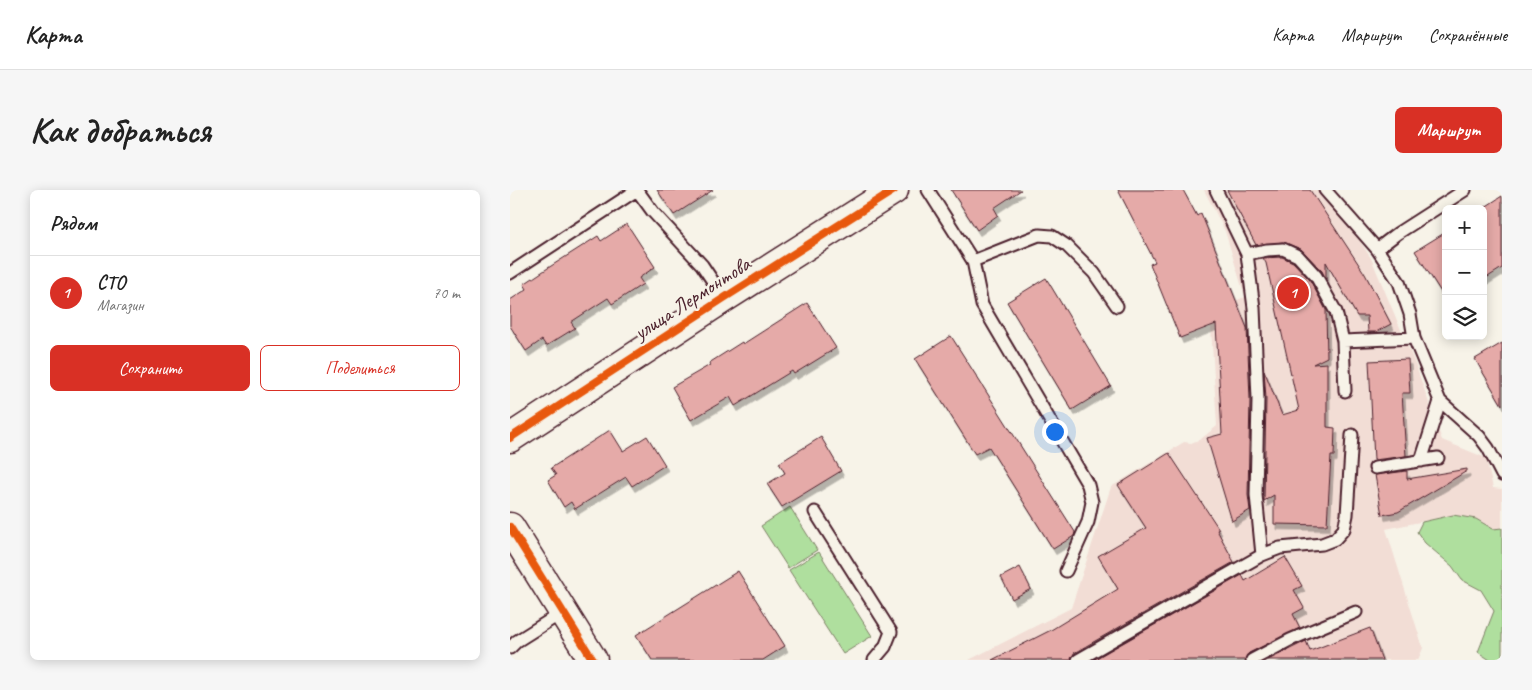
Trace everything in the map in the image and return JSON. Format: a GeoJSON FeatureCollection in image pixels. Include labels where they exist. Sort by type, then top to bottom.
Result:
{"type":"FeatureCollection","features":[{"type":"Feature","properties":{"kind":"street","name":"улица Лермонтова"},"geometry":{"type":"LineString","coordinates":[[510,438],[724,298],[894,190]]}},
{"type":"Feature","properties":{"kind":"street"},"geometry":{"type":"LineString","coordinates":[[510,527],[592,660]]}},
{"type":"Feature","properties":{"kind":"lane"},"geometry":{"type":"LineString","coordinates":[[510,273],[637,190],[653,212],[702,265],[724,298]]}},
{"type":"Feature","properties":{"kind":"lane"},"geometry":{"type":"LineString","coordinates":[[928,190],[973,261],[982,305],[1088,485],[1092,502],[1088,522],[1066,571]]}},
{"type":"Feature","properties":{"kind":"lane"},"geometry":{"type":"LineString","coordinates":[[1216,190],[1247,254],[1254,308],[1258,399],[1256,495],[1262,555]]}},
{"type":"Feature","properties":{"kind":"lane"},"geometry":{"type":"LineString","coordinates":[[1325,190],[1377,249],[1399,282],[1410,314],[1414,338],[1440,401],[1478,436],[1488,448],[1502,475]]}},
{"type":"Feature","properties":{"kind":"lane"},"geometry":{"type":"LineString","coordinates":[[1377,249],[1398,233],[1465,190]]}},
{"type":"Feature","properties":{"kind":"lane"},"geometry":{"type":"LineString","coordinates":[[973,261],[1039,235],[1052,236],[1067,246],[1094,273],[1117,306]]}},
{"type":"Feature","properties":{"kind":"lane"},"geometry":{"type":"LineString","coordinates":[[1247,254],[1283,249],[1298,256],[1316,276],[1336,312],[1343,341],[1345,391]]}},
{"type":"Feature","properties":{"kind":"lane"},"geometry":{"type":"LineString","coordinates":[[1343,341],[1414,338]]}},
{"type":"Feature","properties":{"kind":"lane"},"geometry":{"type":"LineString","coordinates":[[1421,461],[1440,401]]}},
{"type":"Feature","properties":{"kind":"lane"},"geometry":{"type":"LineString","coordinates":[[1078,660],[1262,555],[1280,548],[1294,545],[1322,544],[1336,539],[1344,529],[1348,515],[1352,435]]}},
{"type":"Feature","properties":{"kind":"lane"},"geometry":{"type":"LineString","coordinates":[[1376,468],[1438,458]]}},
{"type":"Feature","properties":{"kind":"lane"},"geometry":{"type":"LineString","coordinates":[[815,512],[891,632],[885,648],[874,660]]}},
{"type":"Feature","properties":{"kind":"lane"},"geometry":{"type":"LineString","coordinates":[[510,630],[513,645],[563,612]]}},
{"type":"Feature","properties":{"kind":"lane"},"geometry":{"type":"LineString","coordinates":[[1252,660],[1290,640],[1356,612]]}},
{"type":"Feature","properties":{"kind":"shaded area"},"geometry":{"type":"Polygon","coordinates":[[[1204,190],[1326,190],[1371,258],[1416,366],[1442,440],[1486,458],[1493,488],[1502,489],[1502,528],[1493,529],[1476,519],[1453,515],[1386,529],[1423,648],[1418,660],[969,660],[1071,608],[1111,487],[1184,442],[1191,443],[1201,439],[1217,426],[1210,310],[1245,297],[1225,231],[1204,190]]]}},
{"type":"Feature","properties":{"kind":"green space"},"geometry":{"type":"Polygon","coordinates":[[[790,507],[817,550],[788,568],[761,526],[790,507]]]}},
{"type":"Feature","properties":{"kind":"green space"},"geometry":{"type":"Polygon","coordinates":[[[1453,515],[1476,519],[1493,529],[1502,528],[1502,660],[1490,660],[1478,652],[1494,611],[1481,590],[1462,580],[1452,566],[1425,543],[1417,532],[1422,522],[1453,515]]]}},
{"type":"Feature","properties":{"kind":"green space"},"geometry":{"type":"Polygon","coordinates":[[[819,552],[872,636],[843,654],[789,570],[819,552]]]}},
{"type":"Feature","properties":{"kind":"building"},"geometry":{"type":"Polygon","coordinates":[[[657,190],[713,190],[674,215],[657,190]]]}},
{"type":"Feature","properties":{"kind":"building"},"geometry":{"type":"Polygon","coordinates":[[[951,190],[1021,190],[994,208],[998,215],[977,230],[951,190]]]}},
{"type":"Feature","properties":{"kind":"building"},"geometry":{"type":"Polygon","coordinates":[[[1118,190],[1183,190],[1197,216],[1201,213],[1247,328],[1250,399],[1248,495],[1250,510],[1232,521],[1207,438],[1222,434],[1216,324],[1180,338],[1150,264],[1155,262],[1118,190]]]}},
{"type":"Feature","properties":{"kind":"building"},"geometry":{"type":"Polygon","coordinates":[[[1227,190],[1310,190],[1365,274],[1391,324],[1376,332],[1368,332],[1367,316],[1357,316],[1326,262],[1326,279],[1322,271],[1301,249],[1283,242],[1256,245],[1227,190]]]}},
{"type":"Feature","properties":{"kind":"building"},"geometry":{"type":"Polygon","coordinates":[[[1502,196],[1502,268],[1487,277],[1487,250],[1487,206],[1502,196]]]}},
{"type":"Feature","properties":{"kind":"building"},"geometry":{"type":"Polygon","coordinates":[[[627,224],[655,267],[639,278],[643,284],[612,304],[608,298],[571,322],[575,328],[546,346],[542,340],[526,351],[510,326],[510,300],[527,289],[524,284],[548,268],[598,236],[601,241],[627,224]]]}},
{"type":"Feature","properties":{"kind":"building"},"geometry":{"type":"Polygon","coordinates":[[[1442,234],[1442,294],[1415,251],[1442,234]]]}},
{"type":"Feature","properties":{"kind":"building"},"geometry":{"type":"Polygon","coordinates":[[[1282,257],[1293,262],[1310,280],[1326,310],[1327,357],[1313,364],[1327,363],[1327,427],[1335,428],[1334,456],[1331,456],[1327,525],[1274,524],[1274,495],[1264,501],[1266,399],[1264,370],[1282,415],[1299,410],[1266,263],[1263,258],[1282,257]]]}},
{"type":"Feature","properties":{"kind":"building"},"geometry":{"type":"Polygon","coordinates":[[[1046,278],[1111,386],[1072,410],[1007,302],[1046,278]]]}},
{"type":"Feature","properties":{"kind":"building"},"geometry":{"type":"Polygon","coordinates":[[[807,303],[836,348],[794,374],[792,371],[735,406],[730,397],[691,420],[672,387],[807,303]]]}},
{"type":"Feature","properties":{"kind":"building"},"geometry":{"type":"Polygon","coordinates":[[[951,336],[1075,532],[1074,536],[1053,549],[989,447],[975,454],[915,359],[951,336]]]}},
{"type":"Feature","properties":{"kind":"building"},"geometry":{"type":"Polygon","coordinates":[[[1502,343],[1502,405],[1475,359],[1502,343]]]}},
{"type":"Feature","properties":{"kind":"building"},"geometry":{"type":"Polygon","coordinates":[[[1408,359],[1410,393],[1402,393],[1406,456],[1374,460],[1369,361],[1408,359]]]}},
{"type":"Feature","properties":{"kind":"building"},"geometry":{"type":"Polygon","coordinates":[[[610,430],[623,451],[647,436],[665,465],[632,486],[626,477],[575,509],[571,502],[564,507],[548,480],[556,475],[551,468],[610,430]]]}},
{"type":"Feature","properties":{"kind":"building"},"geometry":{"type":"Polygon","coordinates":[[[821,437],[841,471],[782,507],[767,484],[785,473],[779,463],[821,437]]]}},
{"type":"Feature","properties":{"kind":"building"},"geometry":{"type":"Polygon","coordinates":[[[1169,453],[1219,529],[1217,530],[1234,562],[1074,653],[1071,660],[992,660],[1051,630],[1118,589],[1098,556],[1146,528],[1118,485],[1169,453]]]}},
{"type":"Feature","properties":{"kind":"building"},"geometry":{"type":"Polygon","coordinates":[[[1467,469],[1467,471],[1398,512],[1382,515],[1375,475],[1407,471],[1407,479],[1467,469]]]}},
{"type":"Feature","properties":{"kind":"building"},"geometry":{"type":"Polygon","coordinates":[[[1285,557],[1302,586],[1294,590],[1304,608],[1293,614],[1300,628],[1249,653],[1245,660],[1093,660],[1242,575],[1245,581],[1285,557]]]}},
{"type":"Feature","properties":{"kind":"building"},"geometry":{"type":"Polygon","coordinates":[[[1020,567],[1031,589],[1012,599],[1001,577],[1020,567]]]}},
{"type":"Feature","properties":{"kind":"building"},"geometry":{"type":"Polygon","coordinates":[[[738,571],[785,646],[763,660],[652,660],[636,635],[738,571]]]}},
{"type":"Feature","properties":{"kind":"building"},"geometry":{"type":"Polygon","coordinates":[[[1370,628],[1382,660],[1268,660],[1306,641],[1310,651],[1370,628]]]}},
{"type":"Feature","properties":{"kind":"cycle path"},"geometry":{"type":"LineString","coordinates":[[510,438],[724,298],[894,190]]}},
{"type":"Feature","properties":{"kind":"cycle path"},"geometry":{"type":"LineString","coordinates":[[510,527],[593,660]]}},
{"type":"Feature","properties":{"kind":"place","name":"СТО"},"geometry":{"type":"Point","coordinates":[1293,293]}}]}
